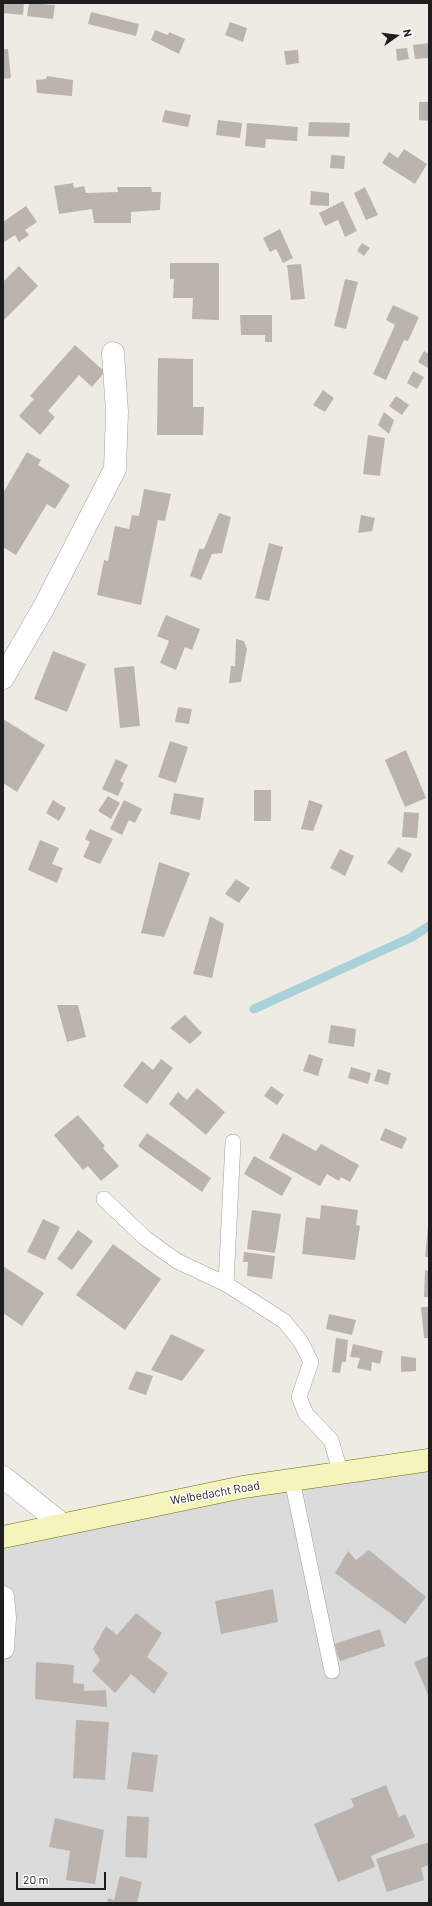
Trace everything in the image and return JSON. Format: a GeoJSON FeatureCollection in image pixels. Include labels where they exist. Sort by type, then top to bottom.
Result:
{"type":"FeatureCollection","features":[{"type":"Feature","properties":{"kind":"street"},"geometry":{"type":"LineString","coordinates":[[3,678],[44,607],[115,469],[117,412],[113,353]]}},
{"type":"Feature","properties":{"kind":"street","name":"Welbedacht Road"},"geometry":{"type":"LineString","coordinates":[[3,1537],[243,1487],[340,1471],[429,1460]]}},
{"type":"Feature","properties":{"kind":"street"},"geometry":{"type":"LineString","coordinates":[[3,1477],[62,1524]]}},
{"type":"Feature","properties":{"kind":"street"},"geometry":{"type":"LineString","coordinates":[[3,1597],[5,1618],[3,1648]]}},
{"type":"Feature","properties":{"kind":"lane"},"geometry":{"type":"LineString","coordinates":[[226,1284],[233,1142]]}},
{"type":"Feature","properties":{"kind":"lane"},"geometry":{"type":"LineString","coordinates":[[104,1199],[145,1238],[177,1261],[226,1284],[284,1321],[301,1342],[311,1362],[299,1397],[306,1414],[331,1440],[340,1471]]}},
{"type":"Feature","properties":{"kind":"lane"},"geometry":{"type":"LineString","coordinates":[[292,1480],[332,1671]]}},
{"type":"Feature","properties":{"kind":"shaded area"},"geometry":{"type":"Polygon","coordinates":[[[429,1458],[429,1903],[3,1903],[3,1537],[429,1458]]]}},
{"type":"Feature","properties":{"kind":"building"},"geometry":{"type":"Polygon","coordinates":[[[3,3],[24,3],[23,15],[3,13],[3,3]]]}},
{"type":"Feature","properties":{"kind":"building"},"geometry":{"type":"Polygon","coordinates":[[[29,3],[55,5],[53,19],[27,16],[29,3]]]}},
{"type":"Feature","properties":{"kind":"building"},"geometry":{"type":"Polygon","coordinates":[[[91,12],[139,24],[136,36],[88,24],[91,12]]]}},
{"type":"Feature","properties":{"kind":"building"},"geometry":{"type":"Polygon","coordinates":[[[230,22],[247,28],[243,42],[225,35],[230,22]]]}},
{"type":"Feature","properties":{"kind":"building"},"geometry":{"type":"Polygon","coordinates":[[[155,30],[168,35],[169,32],[185,39],[179,54],[151,40],[155,30]]]}},
{"type":"Feature","properties":{"kind":"building"},"geometry":{"type":"Polygon","coordinates":[[[429,43],[429,58],[415,59],[413,45],[429,43]]]}},
{"type":"Feature","properties":{"kind":"building"},"geometry":{"type":"Polygon","coordinates":[[[407,48],[409,59],[397,61],[396,49],[407,48]]]}},
{"type":"Feature","properties":{"kind":"building"},"geometry":{"type":"Polygon","coordinates":[[[3,49],[8,49],[11,78],[3,79],[3,49]]]}},
{"type":"Feature","properties":{"kind":"building"},"geometry":{"type":"Polygon","coordinates":[[[298,50],[299,63],[286,65],[284,51],[298,50]]]}},
{"type":"Feature","properties":{"kind":"building"},"geometry":{"type":"Polygon","coordinates":[[[47,76],[73,80],[72,96],[37,93],[36,80],[46,79],[47,76]]]}},
{"type":"Feature","properties":{"kind":"building"},"geometry":{"type":"Polygon","coordinates":[[[419,102],[429,102],[429,121],[419,120],[419,102]]]}},
{"type":"Feature","properties":{"kind":"building"},"geometry":{"type":"Polygon","coordinates":[[[165,110],[191,115],[188,127],[162,122],[165,110]]]}},
{"type":"Feature","properties":{"kind":"building"},"geometry":{"type":"Polygon","coordinates":[[[218,120],[242,123],[240,138],[216,135],[218,120]]]}},
{"type":"Feature","properties":{"kind":"building"},"geometry":{"type":"Polygon","coordinates":[[[309,122],[350,123],[349,137],[308,136],[309,122]]]}},
{"type":"Feature","properties":{"kind":"building"},"geometry":{"type":"Polygon","coordinates":[[[247,123],[298,127],[297,141],[266,139],[265,148],[245,146],[247,123]]]}},
{"type":"Feature","properties":{"kind":"building"},"geometry":{"type":"Polygon","coordinates":[[[404,149],[427,164],[415,184],[382,163],[389,152],[398,158],[404,149]]]}},
{"type":"Feature","properties":{"kind":"building"},"geometry":{"type":"Polygon","coordinates":[[[331,155],[345,156],[344,169],[330,168],[331,155]]]}},
{"type":"Feature","properties":{"kind":"building"},"geometry":{"type":"Polygon","coordinates":[[[73,183],[74,188],[84,186],[86,193],[118,192],[117,187],[151,187],[152,192],[161,192],[160,210],[131,212],[131,223],[94,223],[92,209],[59,214],[54,186],[73,183]]]}},
{"type":"Feature","properties":{"kind":"building"},"geometry":{"type":"Polygon","coordinates":[[[365,187],[378,215],[366,220],[354,193],[365,187]]]}},
{"type":"Feature","properties":{"kind":"building"},"geometry":{"type":"Polygon","coordinates":[[[311,191],[329,193],[329,206],[310,205],[311,191]]]}},
{"type":"Feature","properties":{"kind":"building"},"geometry":{"type":"Polygon","coordinates":[[[343,201],[357,231],[345,237],[338,220],[325,226],[319,213],[343,201]]]}},
{"type":"Feature","properties":{"kind":"building"},"geometry":{"type":"Polygon","coordinates":[[[26,206],[37,222],[25,230],[29,235],[19,242],[15,235],[3,243],[3,222],[26,206]]]}},
{"type":"Feature","properties":{"kind":"building"},"geometry":{"type":"Polygon","coordinates":[[[280,229],[293,258],[283,263],[276,249],[270,252],[263,238],[280,229]]]}},
{"type":"Feature","properties":{"kind":"building"},"geometry":{"type":"Polygon","coordinates":[[[362,243],[370,248],[364,256],[357,251],[362,243]]]}},
{"type":"Feature","properties":{"kind":"building"},"geometry":{"type":"Polygon","coordinates":[[[170,263],[219,263],[219,320],[192,319],[193,298],[173,298],[174,279],[170,279],[170,263]]]}},
{"type":"Feature","properties":{"kind":"building"},"geometry":{"type":"Polygon","coordinates":[[[301,264],[305,299],[291,300],[287,265],[301,264]]]}},
{"type":"Feature","properties":{"kind":"building"},"geometry":{"type":"Polygon","coordinates":[[[19,266],[38,286],[3,321],[3,282],[19,266]]]}},
{"type":"Feature","properties":{"kind":"building"},"geometry":{"type":"Polygon","coordinates":[[[345,279],[358,282],[346,329],[334,326],[345,279]]]}},
{"type":"Feature","properties":{"kind":"building"},"geometry":{"type":"Polygon","coordinates":[[[393,305],[419,317],[408,341],[404,340],[386,380],[373,374],[395,325],[386,320],[393,305]]]}},
{"type":"Feature","properties":{"kind":"building"},"geometry":{"type":"Polygon","coordinates":[[[240,315],[272,315],[272,342],[265,342],[265,335],[241,335],[240,315]]]}},
{"type":"Feature","properties":{"kind":"building"},"geometry":{"type":"Polygon","coordinates":[[[75,345],[105,372],[92,387],[79,375],[48,411],[55,417],[40,435],[19,416],[34,399],[30,396],[75,345]]]}},
{"type":"Feature","properties":{"kind":"building"},"geometry":{"type":"Polygon","coordinates":[[[424,351],[429,354],[428,368],[418,362],[424,351]]]}},
{"type":"Feature","properties":{"kind":"building"},"geometry":{"type":"Polygon","coordinates":[[[158,358],[193,359],[193,407],[204,407],[203,435],[157,435],[158,358]]]}},
{"type":"Feature","properties":{"kind":"building"},"geometry":{"type":"Polygon","coordinates":[[[413,371],[424,377],[417,389],[407,383],[413,371]]]}},
{"type":"Feature","properties":{"kind":"building"},"geometry":{"type":"Polygon","coordinates":[[[323,390],[334,398],[325,412],[313,405],[323,390]]]}},
{"type":"Feature","properties":{"kind":"building"},"geometry":{"type":"Polygon","coordinates":[[[396,396],[409,405],[402,415],[389,406],[396,396]]]}},
{"type":"Feature","properties":{"kind":"building"},"geometry":{"type":"Polygon","coordinates":[[[384,412],[394,420],[389,434],[378,425],[384,412]]]}},
{"type":"Feature","properties":{"kind":"building"},"geometry":{"type":"Polygon","coordinates":[[[368,435],[385,438],[380,476],[363,474],[368,435]]]}},
{"type":"Feature","properties":{"kind":"building"},"geometry":{"type":"Polygon","coordinates":[[[27,452],[41,460],[38,465],[70,485],[55,509],[47,504],[16,555],[3,547],[3,493],[27,452]]]}},
{"type":"Feature","properties":{"kind":"building"},"geometry":{"type":"Polygon","coordinates":[[[144,489],[171,494],[165,521],[158,520],[141,605],[97,595],[104,560],[108,561],[115,526],[129,529],[132,515],[139,516],[144,489]]]}},
{"type":"Feature","properties":{"kind":"building"},"geometry":{"type":"Polygon","coordinates":[[[219,513],[231,517],[222,553],[212,554],[201,580],[190,576],[199,549],[204,549],[219,513]]]}},
{"type":"Feature","properties":{"kind":"building"},"geometry":{"type":"Polygon","coordinates":[[[361,515],[375,518],[372,531],[358,533],[361,515]]]}},
{"type":"Feature","properties":{"kind":"building"},"geometry":{"type":"Polygon","coordinates":[[[269,543],[283,547],[269,601],[255,598],[269,543]]]}},
{"type":"Feature","properties":{"kind":"building"},"geometry":{"type":"Polygon","coordinates":[[[166,615],[200,629],[192,650],[185,647],[176,670],[160,663],[169,641],[157,636],[166,615]]]}},
{"type":"Feature","properties":{"kind":"building"},"geometry":{"type":"Polygon","coordinates":[[[236,639],[244,641],[247,649],[241,682],[229,683],[231,666],[235,666],[236,639]]]}},
{"type":"Feature","properties":{"kind":"building"},"geometry":{"type":"Polygon","coordinates":[[[53,651],[86,664],[67,712],[34,699],[53,651]]]}},
{"type":"Feature","properties":{"kind":"building"},"geometry":{"type":"Polygon","coordinates":[[[134,666],[140,726],[120,728],[114,668],[134,666]]]}},
{"type":"Feature","properties":{"kind":"building"},"geometry":{"type":"Polygon","coordinates":[[[178,707],[192,709],[189,724],[175,722],[178,707]]]}},
{"type":"Feature","properties":{"kind":"building"},"geometry":{"type":"Polygon","coordinates":[[[3,719],[45,745],[17,792],[3,783],[3,719]]]}},
{"type":"Feature","properties":{"kind":"building"},"geometry":{"type":"Polygon","coordinates":[[[170,741],[188,747],[176,783],[158,777],[170,741]]]}},
{"type":"Feature","properties":{"kind":"building"},"geometry":{"type":"Polygon","coordinates":[[[406,750],[426,798],[405,807],[385,760],[406,750]]]}},
{"type":"Feature","properties":{"kind":"building"},"geometry":{"type":"Polygon","coordinates":[[[116,759],[128,765],[120,781],[124,783],[118,796],[102,789],[116,759]]]}},
{"type":"Feature","properties":{"kind":"building"},"geometry":{"type":"Polygon","coordinates":[[[254,790],[271,790],[271,821],[254,821],[254,790]]]}},
{"type":"Feature","properties":{"kind":"building"},"geometry":{"type":"Polygon","coordinates":[[[174,793],[204,798],[200,820],[170,814],[174,793]]]}},
{"type":"Feature","properties":{"kind":"building"},"geometry":{"type":"Polygon","coordinates":[[[108,796],[120,803],[111,819],[98,811],[108,796]]]}},
{"type":"Feature","properties":{"kind":"building"},"geometry":{"type":"Polygon","coordinates":[[[53,800],[66,808],[59,821],[46,813],[53,800]]]}},
{"type":"Feature","properties":{"kind":"building"},"geometry":{"type":"Polygon","coordinates":[[[124,800],[142,809],[135,823],[129,820],[122,835],[110,829],[124,800]]]}},
{"type":"Feature","properties":{"kind":"building"},"geometry":{"type":"Polygon","coordinates":[[[309,800],[323,805],[313,831],[301,829],[309,800]]]}},
{"type":"Feature","properties":{"kind":"building"},"geometry":{"type":"Polygon","coordinates":[[[404,812],[419,813],[417,838],[402,837],[404,812]]]}},
{"type":"Feature","properties":{"kind":"building"},"geometry":{"type":"Polygon","coordinates":[[[90,829],[113,839],[100,864],[83,857],[90,842],[85,839],[90,829]]]}},
{"type":"Feature","properties":{"kind":"building"},"geometry":{"type":"Polygon","coordinates":[[[40,840],[59,848],[52,864],[63,868],[57,883],[28,870],[40,840]]]}},
{"type":"Feature","properties":{"kind":"building"},"geometry":{"type":"Polygon","coordinates":[[[398,847],[412,854],[402,873],[387,863],[398,847]]]}},
{"type":"Feature","properties":{"kind":"building"},"geometry":{"type":"Polygon","coordinates":[[[340,849],[354,856],[345,876],[330,868],[340,849]]]}},
{"type":"Feature","properties":{"kind":"building"},"geometry":{"type":"Polygon","coordinates":[[[159,862],[190,873],[164,937],[141,933],[159,862]]]}},
{"type":"Feature","properties":{"kind":"building"},"geometry":{"type":"Polygon","coordinates":[[[236,879],[250,888],[239,903],[225,894],[236,879]]]}},
{"type":"Feature","properties":{"kind":"building"},"geometry":{"type":"Polygon","coordinates":[[[210,916],[224,924],[212,978],[193,974],[210,916]]]}},
{"type":"Feature","properties":{"kind":"building"},"geometry":{"type":"Polygon","coordinates":[[[57,1005],[78,1005],[86,1037],[67,1042],[57,1005]]]}},
{"type":"Feature","properties":{"kind":"building"},"geometry":{"type":"Polygon","coordinates":[[[185,1015],[202,1033],[190,1044],[170,1028],[185,1015]]]}},
{"type":"Feature","properties":{"kind":"building"},"geometry":{"type":"Polygon","coordinates":[[[331,1025],[356,1029],[354,1047],[328,1043],[331,1025]]]}},
{"type":"Feature","properties":{"kind":"building"},"geometry":{"type":"Polygon","coordinates":[[[309,1054],[323,1059],[318,1076],[303,1071],[309,1054]]]}},
{"type":"Feature","properties":{"kind":"building"},"geometry":{"type":"Polygon","coordinates":[[[161,1059],[173,1068],[147,1104],[123,1086],[142,1061],[153,1070],[161,1059]]]}},
{"type":"Feature","properties":{"kind":"building"},"geometry":{"type":"Polygon","coordinates":[[[351,1067],[371,1073],[368,1084],[348,1078],[351,1067]]]}},
{"type":"Feature","properties":{"kind":"building"},"geometry":{"type":"Polygon","coordinates":[[[378,1069],[391,1073],[388,1085],[374,1081],[378,1069]]]}},
{"type":"Feature","properties":{"kind":"building"},"geometry":{"type":"Polygon","coordinates":[[[271,1086],[284,1095],[277,1105],[264,1096],[271,1086]]]}},
{"type":"Feature","properties":{"kind":"building"},"geometry":{"type":"Polygon","coordinates":[[[197,1088],[225,1112],[206,1135],[169,1104],[178,1092],[187,1100],[197,1088]]]}},
{"type":"Feature","properties":{"kind":"building"},"geometry":{"type":"Polygon","coordinates":[[[78,1115],[105,1146],[103,1148],[119,1166],[101,1181],[88,1166],[83,1170],[54,1135],[78,1115]]]}},
{"type":"Feature","properties":{"kind":"building"},"geometry":{"type":"Polygon","coordinates":[[[385,1128],[407,1138],[402,1149],[380,1140],[385,1128]]]}},
{"type":"Feature","properties":{"kind":"building"},"geometry":{"type":"Polygon","coordinates":[[[147,1133],[211,1178],[202,1192],[138,1146],[147,1133]]]}},
{"type":"Feature","properties":{"kind":"building"},"geometry":{"type":"Polygon","coordinates":[[[283,1133],[316,1151],[321,1144],[359,1165],[350,1182],[341,1177],[339,1181],[327,1174],[320,1186],[269,1158],[283,1133]]]}},
{"type":"Feature","properties":{"kind":"building"},"geometry":{"type":"Polygon","coordinates":[[[254,1156],[292,1178],[282,1196],[244,1174],[254,1156]]]}},
{"type":"Feature","properties":{"kind":"building"},"geometry":{"type":"Polygon","coordinates":[[[321,1205],[358,1210],[356,1225],[360,1226],[355,1260],[302,1254],[306,1217],[320,1219],[321,1205]]]}},
{"type":"Feature","properties":{"kind":"building"},"geometry":{"type":"Polygon","coordinates":[[[252,1210],[281,1214],[275,1253],[247,1249],[252,1210]]]}},
{"type":"Feature","properties":{"kind":"building"},"geometry":{"type":"Polygon","coordinates":[[[43,1219],[60,1227],[45,1260],[27,1252],[43,1219]]]}},
{"type":"Feature","properties":{"kind":"building"},"geometry":{"type":"Polygon","coordinates":[[[428,1226],[429,1257],[425,1257],[428,1226]]]}},
{"type":"Feature","properties":{"kind":"building"},"geometry":{"type":"Polygon","coordinates":[[[78,1230],[93,1241],[72,1270],[57,1259],[78,1230]]]}},
{"type":"Feature","properties":{"kind":"building"},"geometry":{"type":"Polygon","coordinates":[[[113,1244],[161,1279],[125,1330],[76,1295],[113,1244]]]}},
{"type":"Feature","properties":{"kind":"building"},"geometry":{"type":"Polygon","coordinates":[[[244,1252],[275,1256],[272,1279],[247,1276],[248,1262],[243,1262],[244,1252]]]}},
{"type":"Feature","properties":{"kind":"building"},"geometry":{"type":"Polygon","coordinates":[[[3,1266],[44,1293],[22,1326],[3,1313],[3,1266]]]}},
{"type":"Feature","properties":{"kind":"building"},"geometry":{"type":"Polygon","coordinates":[[[425,1270],[429,1271],[429,1297],[424,1297],[425,1270]]]}},
{"type":"Feature","properties":{"kind":"building"},"geometry":{"type":"Polygon","coordinates":[[[421,1307],[429,1307],[429,1338],[424,1338],[421,1307]]]}},
{"type":"Feature","properties":{"kind":"building"},"geometry":{"type":"Polygon","coordinates":[[[329,1314],[356,1320],[352,1335],[326,1329],[329,1314]]]}},
{"type":"Feature","properties":{"kind":"building"},"geometry":{"type":"Polygon","coordinates":[[[171,1334],[205,1350],[182,1381],[151,1370],[171,1334]]]}},
{"type":"Feature","properties":{"kind":"building"},"geometry":{"type":"Polygon","coordinates":[[[336,1338],[348,1340],[346,1362],[342,1362],[340,1373],[332,1372],[336,1338]]]}},
{"type":"Feature","properties":{"kind":"building"},"geometry":{"type":"Polygon","coordinates":[[[353,1344],[383,1351],[380,1364],[372,1362],[371,1371],[357,1368],[360,1358],[350,1357],[353,1344]]]}},
{"type":"Feature","properties":{"kind":"building"},"geometry":{"type":"Polygon","coordinates":[[[401,1356],[416,1358],[416,1371],[401,1372],[401,1356]]]}},
{"type":"Feature","properties":{"kind":"building"},"geometry":{"type":"Polygon","coordinates":[[[136,1371],[153,1376],[146,1395],[128,1389],[136,1371]]]}},
{"type":"Feature","properties":{"kind":"building"},"geometry":{"type":"Polygon","coordinates":[[[369,1550],[426,1597],[405,1624],[335,1573],[348,1551],[356,1560],[369,1550]]]}},
{"type":"Feature","properties":{"kind":"building"},"geometry":{"type":"Polygon","coordinates":[[[273,1589],[278,1622],[221,1634],[215,1601],[273,1589]]]}},
{"type":"Feature","properties":{"kind":"building"},"geometry":{"type":"Polygon","coordinates":[[[136,1613],[162,1633],[147,1657],[168,1673],[154,1694],[131,1674],[115,1693],[92,1671],[100,1660],[93,1649],[106,1626],[117,1635],[136,1613]]]}},
{"type":"Feature","properties":{"kind":"building"},"geometry":{"type":"Polygon","coordinates":[[[380,1629],[385,1646],[340,1661],[334,1644],[380,1629]]]}},
{"type":"Feature","properties":{"kind":"building"},"geometry":{"type":"Polygon","coordinates":[[[429,1656],[429,1697],[414,1662],[429,1656]]]}},
{"type":"Feature","properties":{"kind":"building"},"geometry":{"type":"Polygon","coordinates":[[[36,1662],[74,1665],[73,1683],[84,1684],[84,1691],[106,1690],[107,1707],[35,1699],[36,1662]]]}},
{"type":"Feature","properties":{"kind":"building"},"geometry":{"type":"Polygon","coordinates":[[[76,1720],[109,1722],[105,1780],[73,1778],[76,1720]]]}},
{"type":"Feature","properties":{"kind":"building"},"geometry":{"type":"Polygon","coordinates":[[[132,1752],[158,1755],[153,1792],[127,1789],[132,1752]]]}},
{"type":"Feature","properties":{"kind":"building"},"geometry":{"type":"Polygon","coordinates":[[[386,1785],[399,1817],[405,1814],[415,1837],[371,1856],[375,1867],[338,1882],[314,1824],[354,1807],[351,1799],[386,1785]]]}},
{"type":"Feature","properties":{"kind":"building"},"geometry":{"type":"Polygon","coordinates":[[[127,1816],[149,1817],[147,1858],[125,1857],[127,1816]]]}},
{"type":"Feature","properties":{"kind":"building"},"geometry":{"type":"Polygon","coordinates":[[[55,1818],[104,1830],[95,1884],[66,1880],[70,1851],[49,1847],[55,1818]]]}},
{"type":"Feature","properties":{"kind":"building"},"geometry":{"type":"Polygon","coordinates":[[[429,1842],[429,1865],[421,1868],[424,1880],[387,1892],[376,1859],[429,1842]]]}},
{"type":"Feature","properties":{"kind":"building"},"geometry":{"type":"Polygon","coordinates":[[[120,1876],[142,1882],[137,1903],[107,1903],[108,1898],[114,1900],[120,1876]]]}},
{"type":"Feature","properties":{"kind":"waterway"},"geometry":{"type":"LineString","coordinates":[[254,1009],[412,937],[429,926]]}}]}
